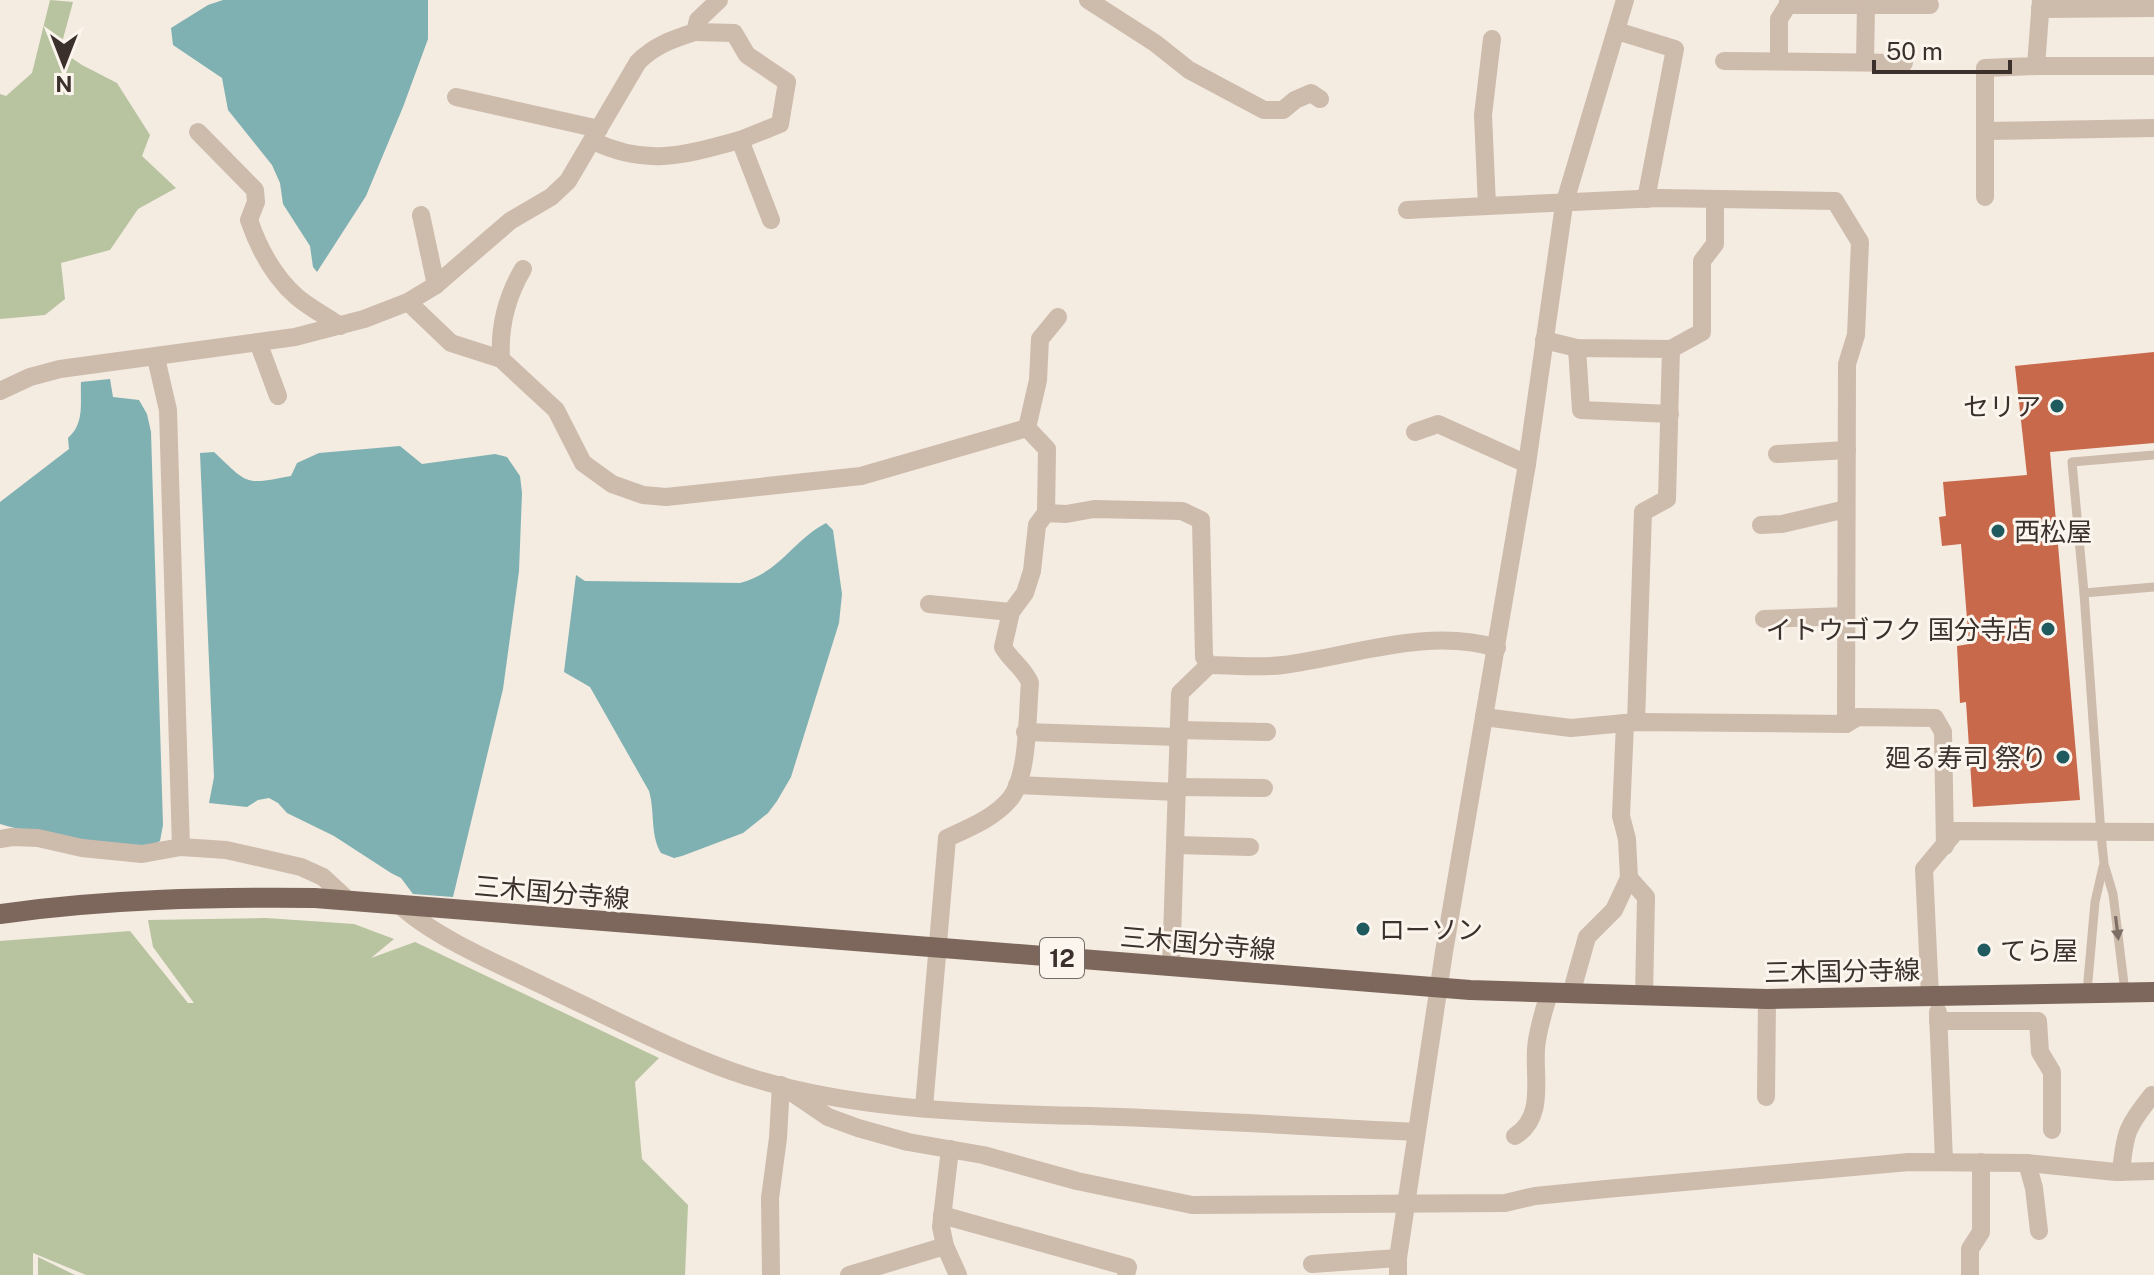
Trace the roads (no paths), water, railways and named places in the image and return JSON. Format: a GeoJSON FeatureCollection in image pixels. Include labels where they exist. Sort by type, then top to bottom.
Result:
{"type":"FeatureCollection","features":[{"type":"Feature","properties":{"kind":"main road","name":"三木国分寺線"},"geometry":{"type":"LineString","coordinates":[[0,914],[203,897],[348,900],[1171,967],[1549,993],[1767,999],[2154,992]]}},
{"type":"Feature","properties":{"kind":"street"},"geometry":{"type":"LineString","coordinates":[[695,32],[698,20],[719,0]]}},
{"type":"Feature","properties":{"kind":"street"},"geometry":{"type":"LineString","coordinates":[[1088,0],[1155,43],[1189,70],[1264,110],[1283,110],[1311,93],[1320,99]]}},
{"type":"Feature","properties":{"kind":"street"},"geometry":{"type":"LineString","coordinates":[[1312,1264],[1398,1267],[1416,1132],[1527,464],[1564,205],[1625,0]]}},
{"type":"Feature","properties":{"kind":"street"},"geometry":{"type":"LineString","coordinates":[[1779,61],[1779,19],[1788,3],[1930,5]]}},
{"type":"Feature","properties":{"kind":"street"},"geometry":{"type":"LineString","coordinates":[[2036,66],[2040,4],[2154,8]]}},
{"type":"Feature","properties":{"kind":"street"},"geometry":{"type":"LineString","coordinates":[[1865,62],[1866,5]]}},
{"type":"Feature","properties":{"kind":"street"},"geometry":{"type":"LineString","coordinates":[[1617,31],[1675,49],[1646,199]]}},
{"type":"Feature","properties":{"kind":"street"},"geometry":{"type":"LineString","coordinates":[[0,391],[30,377],[60,369],[295,337],[340,326],[408,302],[436,285],[510,221],[551,197],[568,181],[596,135],[638,62],[648,51],[668,40],[695,32],[734,33],[747,55],[787,82],[780,124],[740,140],[681,156],[656,158],[616,151],[596,135],[456,97]]}},
{"type":"Feature","properties":{"kind":"street"},"geometry":{"type":"LineString","coordinates":[[1487,206],[1483,115],[1492,39]]}},
{"type":"Feature","properties":{"kind":"street"},"geometry":{"type":"LineString","coordinates":[[1724,61],[1904,63]]}},
{"type":"Feature","properties":{"kind":"street"},"geometry":{"type":"LineString","coordinates":[[1985,197],[1985,68],[2154,66]]}},
{"type":"Feature","properties":{"kind":"street"},"geometry":{"type":"LineString","coordinates":[[1986,131],[2154,128]]}},
{"type":"Feature","properties":{"kind":"street"},"geometry":{"type":"LineString","coordinates":[[198,132],[255,190],[256,202],[249,220],[258,246],[273,269],[296,296],[340,326]]}},
{"type":"Feature","properties":{"kind":"street"},"geometry":{"type":"LineString","coordinates":[[740,140],[771,220]]}},
{"type":"Feature","properties":{"kind":"street"},"geometry":{"type":"LineString","coordinates":[[1407,210],[1646,199],[1835,201],[1860,242],[1856,335],[1847,364],[1846,724]]}},
{"type":"Feature","properties":{"kind":"street"},"geometry":{"type":"LineString","coordinates":[[1544,340],[1577,348],[1671,349],[1702,332],[1702,261],[1715,244],[1715,199]]}},
{"type":"Feature","properties":{"kind":"street"},"geometry":{"type":"LineString","coordinates":[[421,215],[436,285]]}},
{"type":"Feature","properties":{"kind":"street"},"geometry":{"type":"LineString","coordinates":[[501,359],[499,333],[510,292],[523,269]]}},
{"type":"Feature","properties":{"kind":"street"},"geometry":{"type":"LineString","coordinates":[[408,302],[451,343],[501,359],[556,410],[583,463],[612,484],[643,495],[666,497],[861,476],[1027,428]]}},
{"type":"Feature","properties":{"kind":"street"},"geometry":{"type":"LineString","coordinates":[[1027,428],[1038,380],[1040,339],[1058,317]]}},
{"type":"Feature","properties":{"kind":"street"},"geometry":{"type":"LineString","coordinates":[[258,342],[278,396]]}},
{"type":"Feature","properties":{"kind":"street"},"geometry":{"type":"LineString","coordinates":[[1577,348],[1581,410],[1670,414]]}},
{"type":"Feature","properties":{"kind":"street"},"geometry":{"type":"LineString","coordinates":[[1571,994],[1587,937],[1614,910],[1629,878],[1627,839],[1621,816],[1643,512],[1667,499],[1671,349]]}},
{"type":"Feature","properties":{"kind":"street"},"geometry":{"type":"LineString","coordinates":[[156,358],[168,410],[181,847]]}},
{"type":"Feature","properties":{"kind":"street"},"geometry":{"type":"LineString","coordinates":[[1415,432],[1438,424],[1527,464]]}},
{"type":"Feature","properties":{"kind":"street"},"geometry":{"type":"LineString","coordinates":[[924,1107],[947,838],[982,822],[1011,798],[1022,774],[1030,683],[1026,673],[1012,663],[1003,647],[1011,612],[1025,593],[1032,571],[1037,525],[1046,513],[1047,449],[1027,428]]}},
{"type":"Feature","properties":{"kind":"street"},"geometry":{"type":"LineString","coordinates":[[1777,454],[1847,450]]}},
{"type":"Feature","properties":{"kind":"street"},"geometry":{"type":"LineString","coordinates":[[1046,513],[1066,514],[1094,509],[1182,511],[1201,520],[1204,657],[1209,665]]}},
{"type":"Feature","properties":{"kind":"street"},"geometry":{"type":"LineString","coordinates":[[1761,525],[1782,524],[1846,509]]}},
{"type":"Feature","properties":{"kind":"street"},"geometry":{"type":"LineString","coordinates":[[929,604],[1011,612]]}},
{"type":"Feature","properties":{"kind":"street"},"geometry":{"type":"LineString","coordinates":[[1764,619],[1846,616]]}},
{"type":"Feature","properties":{"kind":"street"},"geometry":{"type":"LineString","coordinates":[[1171,967],[1180,693],[1209,665],[1281,665],[1383,646],[1470,640],[1497,648]]}},
{"type":"Feature","properties":{"kind":"street"},"geometry":{"type":"LineString","coordinates":[[1484,717],[1571,728],[1630,722],[1846,724],[1858,717],[1935,718],[1943,732],[1945,846]]}},
{"type":"Feature","properties":{"kind":"street"},"geometry":{"type":"LineString","coordinates":[[1025,732],[1267,732]]}},
{"type":"Feature","properties":{"kind":"street"},"geometry":{"type":"LineString","coordinates":[[1017,785],[1264,788]]}},
{"type":"Feature","properties":{"kind":"street"},"geometry":{"type":"LineString","coordinates":[[1944,1161],[1938,1021],[1924,869],[1956,831],[2154,832]]}},
{"type":"Feature","properties":{"kind":"street"},"geometry":{"type":"LineString","coordinates":[[0,839],[38,838],[82,848],[142,854],[181,847],[226,850],[301,867],[323,877],[348,900]]}},
{"type":"Feature","properties":{"kind":"street"},"geometry":{"type":"LineString","coordinates":[[1175,845],[1250,847]]}},
{"type":"Feature","properties":{"kind":"street"},"geometry":{"type":"LineString","coordinates":[[1629,878],[1646,897],[1644,996]]}},
{"type":"Feature","properties":{"kind":"street"},"geometry":{"type":"LineString","coordinates":[[401,906],[417,921],[585,1006],[731,1071],[781,1085],[861,1101],[987,1112],[1416,1132]]}},
{"type":"Feature","properties":{"kind":"street"},"geometry":{"type":"LineString","coordinates":[[1515,1136],[1526,1129],[1534,1116],[1536,1046],[1549,993]]}},
{"type":"Feature","properties":{"kind":"street"},"geometry":{"type":"LineString","coordinates":[[1766,1097],[1767,999]]}},
{"type":"Feature","properties":{"kind":"street"},"geometry":{"type":"LineString","coordinates":[[1938,1021],[2038,1021],[2040,1052],[2061,1095],[2052,1130]]}},
{"type":"Feature","properties":{"kind":"street"},"geometry":{"type":"LineString","coordinates":[[781,1085],[828,1117],[908,1142],[1192,1205],[1505,1203],[1535,1196],[1732,1176],[1944,1161],[2027,1163],[2121,1172],[2154,1171]]}},
{"type":"Feature","properties":{"kind":"street"},"geometry":{"type":"LineString","coordinates":[[771,1275],[770,1198],[781,1085]]}},
{"type":"Feature","properties":{"kind":"street"},"geometry":{"type":"LineString","coordinates":[[2121,1172],[2129,1125],[2152,1095]]}},
{"type":"Feature","properties":{"kind":"street"},"geometry":{"type":"LineString","coordinates":[[950,1149],[941,1227],[945,1246],[958,1275]]}},
{"type":"Feature","properties":{"kind":"street"},"geometry":{"type":"LineString","coordinates":[[1970,1275],[1970,1249],[1981,1232],[1981,1162]]}},
{"type":"Feature","properties":{"kind":"street"},"geometry":{"type":"LineString","coordinates":[[2027,1163],[2034,1188],[2039,1231]]}},
{"type":"Feature","properties":{"kind":"street"},"geometry":{"type":"LineString","coordinates":[[942,1215],[1128,1267],[1126,1275]]}},
{"type":"Feature","properties":{"kind":"street"},"geometry":{"type":"LineString","coordinates":[[849,1275],[945,1246]]}},
{"type":"Feature","properties":{"kind":"lane"},"geometry":{"type":"LineString","coordinates":[[2125,993],[2113,894],[2104,864],[2101,834],[2072,462],[2154,455]]}},
{"type":"Feature","properties":{"kind":"lane"},"geometry":{"type":"LineString","coordinates":[[2084,593],[2154,587]]}},
{"type":"Feature","properties":{"kind":"lane"},"geometry":{"type":"LineString","coordinates":[[2087,992],[2095,902],[2104,864]]}},
{"type":"Feature","properties":{"kind":"water"},"geometry":{"type":"Polygon","coordinates":[[[223,0],[428,0],[428,39],[403,107],[366,196],[317,272],[313,267],[310,246],[283,204],[280,183],[272,165],[228,110],[222,78],[173,45],[171,28],[208,5],[223,0]]]}},
{"type":"Feature","properties":{"kind":"water"},"geometry":{"type":"Polygon","coordinates":[[[110,379],[113,397],[139,400],[147,414],[151,432],[163,825],[160,841],[149,845],[83,841],[0,824],[0,502],[69,449],[68,438],[79,419],[81,382],[110,379]]]}},
{"type":"Feature","properties":{"kind":"water"},"geometry":{"type":"Polygon","coordinates":[[[400,446],[422,464],[495,454],[507,457],[520,476],[522,493],[519,571],[503,689],[453,897],[413,894],[401,878],[334,836],[287,813],[269,798],[247,807],[209,803],[214,777],[200,453],[214,452],[241,476],[248,480],[264,481],[291,476],[297,463],[319,453],[400,446]]]}},
{"type":"Feature","properties":{"kind":"water"},"geometry":{"type":"Polygon","coordinates":[[[826,523],[833,530],[842,594],[839,623],[791,777],[768,813],[743,833],[674,858],[661,853],[655,839],[649,791],[590,687],[564,672],[576,575],[585,581],[740,583],[777,564],[804,538],[826,523]]]}},
{"type":"Feature","properties":{"kind":"place","name":"セリア"},"geometry":{"type":"Point","coordinates":[2057,406]}},
{"type":"Feature","properties":{"kind":"place","name":"西松屋"},"geometry":{"type":"Point","coordinates":[1998,531]}},
{"type":"Feature","properties":{"kind":"place","name":"イトウゴフク 国分寺店"},"geometry":{"type":"Point","coordinates":[2048,629]}},
{"type":"Feature","properties":{"kind":"place","name":"廻る寿司 祭り"},"geometry":{"type":"Point","coordinates":[2063,757]}},
{"type":"Feature","properties":{"kind":"place","name":"ローソン"},"geometry":{"type":"Point","coordinates":[1363,929]}},
{"type":"Feature","properties":{"kind":"place","name":"てら屋"},"geometry":{"type":"Point","coordinates":[1984,950]}}]}
